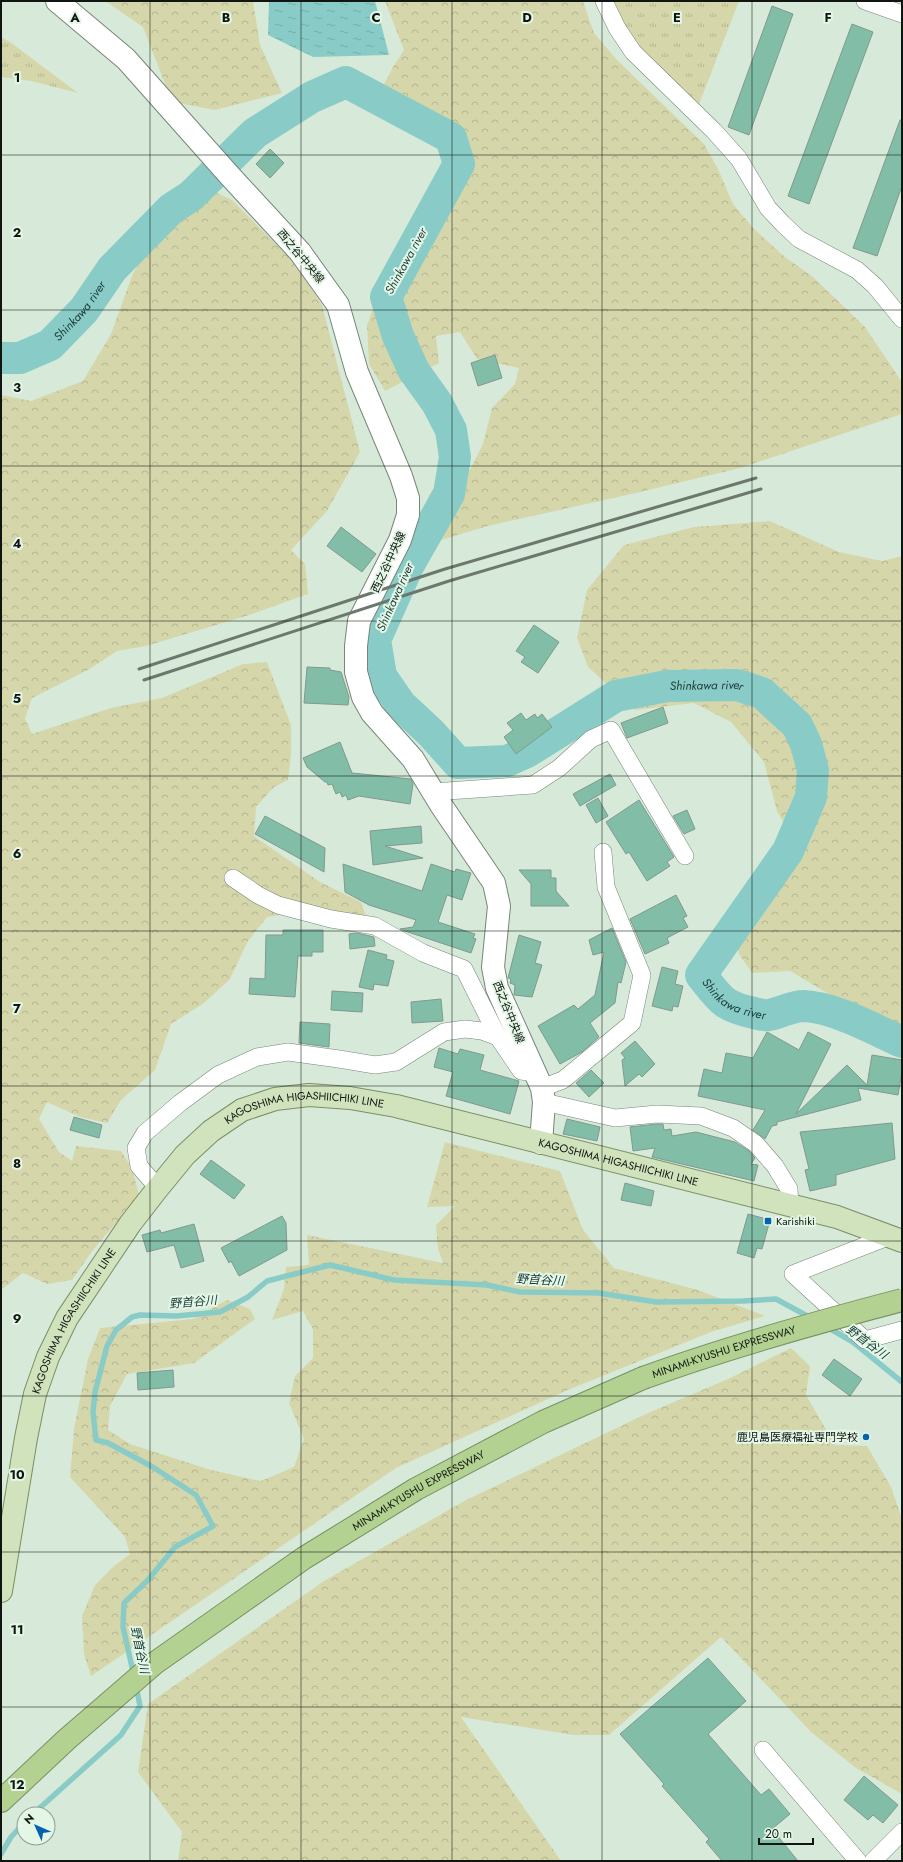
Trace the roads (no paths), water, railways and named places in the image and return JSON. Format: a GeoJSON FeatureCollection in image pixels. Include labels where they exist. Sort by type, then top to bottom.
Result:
{"type":"FeatureCollection","features":[{"type":"Feature","properties":{"kind":"highway","name":"MINAMI-KYUSHU EXPRESSWAY"},"geometry":{"type":"LineString","coordinates":[[1,1801],[66,1740],[156,1663],[304,1558],[416,1489],[543,1422],[643,1378],[711,1354],[801,1327],[902,1300]]}},
{"type":"Feature","properties":{"kind":"main road","name":"KAGOSHIMA HIGASHIICHIKI LINE"},"geometry":{"type":"LineString","coordinates":[[1,1591],[26,1438],[35,1394],[48,1357],[67,1318],[130,1224],[185,1155],[211,1131],[242,1110],[275,1099],[309,1095],[350,1098],[396,1106],[837,1217],[896,1239]]}},
{"type":"Feature","properties":{"kind":"street","name":"西之谷中央線"},"geometry":{"type":"LineString","coordinates":[[57,1],[126,59],[300,252],[338,305],[357,372],[401,476],[408,498],[408,515],[400,540],[359,622],[357,632],[356,672],[363,697],[372,713],[413,759],[494,883],[499,906],[493,967],[497,988],[540,1088],[541,1142]]}},
{"type":"Feature","properties":{"kind":"street"},"geometry":{"type":"LineString","coordinates":[[604,1],[616,28],[633,52],[714,131],[734,154],[754,182],[768,208],[799,239],[857,270],[875,286],[902,319]]}},
{"type":"Feature","properties":{"kind":"street"},"geometry":{"type":"LineString","coordinates":[[864,1],[902,14]]}},
{"type":"Feature","properties":{"kind":"street"},"geometry":{"type":"LineString","coordinates":[[434,792],[533,785],[559,768],[591,740],[611,730],[685,856]]}},
{"type":"Feature","properties":{"kind":"street"},"geometry":{"type":"LineString","coordinates":[[540,1088],[563,1080],[632,1023],[642,975],[606,887],[603,852]]}},
{"type":"Feature","properties":{"kind":"street"},"geometry":{"type":"LineString","coordinates":[[233,878],[258,895],[278,906],[331,919],[375,926],[423,953],[464,969],[498,1037],[521,1071],[540,1088],[615,1118],[656,1114],[701,1116],[733,1128],[756,1144],[775,1166],[789,1189],[790,1205]]}},
{"type":"Feature","properties":{"kind":"street"},"geometry":{"type":"LineString","coordinates":[[158,1188],[139,1166],[136,1148],[145,1133],[180,1103],[218,1075],[257,1056],[288,1052],[375,1065],[396,1062],[444,1032],[465,1029],[482,1031],[498,1037]]}},
{"type":"Feature","properties":{"kind":"street"},"geometry":{"type":"LineString","coordinates":[[896,1239],[793,1274],[865,1340],[902,1330]]}},
{"type":"Feature","properties":{"kind":"street"},"geometry":{"type":"LineString","coordinates":[[763,1750],[858,1861]]}},
{"type":"Feature","properties":{"kind":"street"},"geometry":{"type":"LineString","coordinates":[[873,1861],[902,1832]]}},
{"type":"Feature","properties":{"kind":"water"},"geometry":{"type":"Polygon","coordinates":[[[269,1],[375,1],[389,55],[313,57],[268,35],[269,1]]]}},
{"type":"Feature","properties":{"kind":"waterway","name":"Shinkawa river"},"geometry":{"type":"LineString","coordinates":[[1,358],[20,358],[50,345],[84,310],[112,269],[171,209],[191,196],[255,133],[312,97],[346,82],[451,138],[459,164],[386,297],[398,336],[414,371],[437,403],[451,430],[455,457],[449,494],[408,566],[375,640],[381,676],[401,705],[431,733],[458,763],[507,761],[527,752],[616,696],[667,686],[737,685],[762,693],[797,725],[806,744],[813,770],[811,797],[788,851],[701,975],[718,996],[728,1004],[743,1010],[761,1015],[767,1015],[799,1006],[816,1007],[854,1020],[902,1042]]}},
{"type":"Feature","properties":{"kind":"waterway","name":"野首谷川"},"geometry":{"type":"LineString","coordinates":[[134,1676],[123,1627],[124,1603],[148,1580],[175,1547],[213,1526],[196,1495],[151,1466],[108,1443],[96,1440],[93,1412],[95,1392],[107,1346],[116,1330],[132,1317],[140,1315],[176,1316],[220,1312],[248,1297],[267,1281],[330,1265],[394,1280],[487,1285],[520,1292],[599,1293],[656,1302],[776,1299],[811,1318]]}},
{"type":"Feature","properties":{"kind":"waterway","name":"野首谷川"},"geometry":{"type":"LineString","coordinates":[[827,1327],[853,1342],[902,1382]]}},
{"type":"Feature","properties":{"kind":"waterway","name":"野首谷川"},"geometry":{"type":"LineString","coordinates":[[42,1806],[121,1735],[140,1706],[136,1686]]}},
{"type":"Feature","properties":{"kind":"waterway","name":"野首谷川"},"geometry":{"type":"LineString","coordinates":[[1,1854],[16,1832]]}},
{"type":"Feature","properties":{"kind":"railway"},"geometry":{"type":"LineString","coordinates":[[139,669],[445,569],[756,478]]}},
{"type":"Feature","properties":{"kind":"railway"},"geometry":{"type":"LineString","coordinates":[[144,680],[449,581],[761,489]]}},
{"type":"Feature","properties":{"kind":"place","name":"Karishiki"},"geometry":{"type":"Point","coordinates":[768,1221]}},
{"type":"Feature","properties":{"kind":"place","name":"鹿児島医療福祉専門学校"},"geometry":{"type":"Point","coordinates":[866,1437]}}]}
